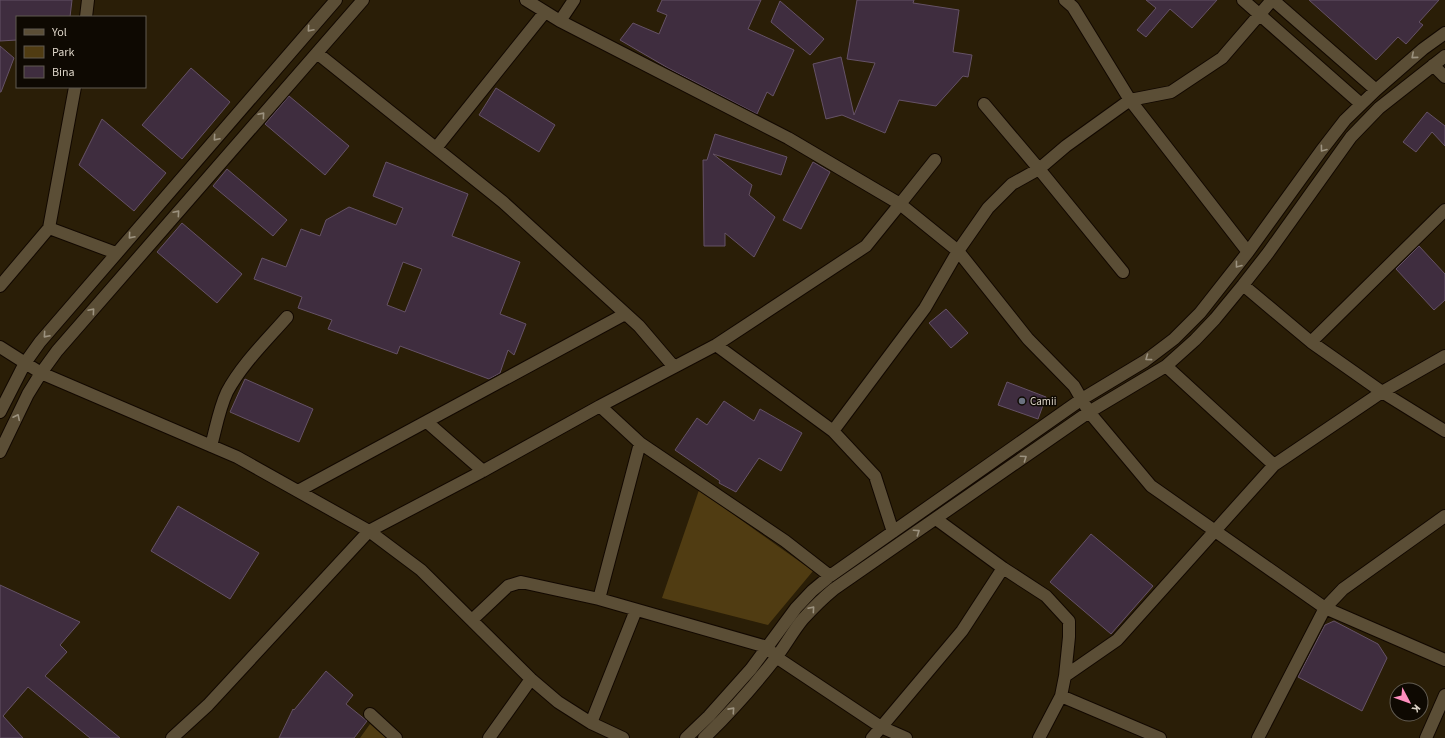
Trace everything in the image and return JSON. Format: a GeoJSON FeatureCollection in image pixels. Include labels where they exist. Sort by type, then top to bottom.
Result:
{"type":"FeatureCollection","features":[{"type":"Feature","properties":{"kind":"street"},"geometry":{"type":"LineString","coordinates":[[86,16],[88,0]]}},
{"type":"Feature","properties":{"kind":"street"},"geometry":{"type":"LineString","coordinates":[[0,412],[25,364],[40,342],[336,0]]}},
{"type":"Feature","properties":{"kind":"street"},"geometry":{"type":"LineString","coordinates":[[0,452],[28,394],[57,351],[363,0]]}},
{"type":"Feature","properties":{"kind":"street"},"geometry":{"type":"LineString","coordinates":[[526,0],[560,21],[788,138],[900,204],[958,251],[1028,339],[1074,386],[1089,412],[1151,486],[1213,531],[1325,608],[1445,660]]}},
{"type":"Feature","properties":{"kind":"street"},"geometry":{"type":"LineString","coordinates":[[560,21],[574,0]]}},
{"type":"Feature","properties":{"kind":"street"},"geometry":{"type":"LineString","coordinates":[[1243,0],[1361,104]]}},
{"type":"Feature","properties":{"kind":"street"},"geometry":{"type":"LineString","coordinates":[[833,431],[925,308],[958,251],[988,208],[1012,184],[1039,169],[1066,146],[1130,100],[1171,92],[1222,58],[1273,0],[1376,90]]}},
{"type":"Feature","properties":{"kind":"street"},"geometry":{"type":"LineString","coordinates":[[1072,2],[1130,100],[1248,252]]}},
{"type":"Feature","properties":{"kind":"street"},"geometry":{"type":"LineString","coordinates":[[436,148],[545,12]]}},
{"type":"Feature","properties":{"kind":"street"},"geometry":{"type":"LineString","coordinates":[[686,738],[709,716],[751,669],[796,608],[812,590],[1082,399],[1145,361],[1174,339],[1200,313],[1248,252],[1345,120],[1376,90],[1423,49],[1445,33]]}},
{"type":"Feature","properties":{"kind":"street"},"geometry":{"type":"LineString","coordinates":[[317,53],[503,202],[639,326],[674,366]]}},
{"type":"Feature","properties":{"kind":"street"},"geometry":{"type":"LineString","coordinates":[[708,737],[750,690],[803,620],[818,603],[844,581],[936,519],[1089,412],[1166,366],[1200,335],[1268,253],[1351,137],[1379,108],[1445,56]]}},
{"type":"Feature","properties":{"kind":"street"},"geometry":{"type":"LineString","coordinates":[[1433,65],[1445,77]]}},
{"type":"Feature","properties":{"kind":"street"},"geometry":{"type":"LineString","coordinates":[[0,286],[49,228],[75,88]]}},
{"type":"Feature","properties":{"kind":"street"},"geometry":{"type":"LineString","coordinates":[[984,104],[1123,272]]}},
{"type":"Feature","properties":{"kind":"street"},"geometry":{"type":"LineString","coordinates":[[172,738],[208,705],[369,531],[483,471],[674,366],[716,345],[866,246],[935,160]]}},
{"type":"Feature","properties":{"kind":"street"},"geometry":{"type":"LineString","coordinates":[[1311,342],[1445,210]]}},
{"type":"Feature","properties":{"kind":"street"},"geometry":{"type":"LineString","coordinates":[[49,228],[116,253]]}},
{"type":"Feature","properties":{"kind":"street"},"geometry":{"type":"LineString","coordinates":[[1243,285],[1311,342],[1382,392],[1445,431]]}},
{"type":"Feature","properties":{"kind":"street"},"geometry":{"type":"LineString","coordinates":[[298,491],[625,314]]}},
{"type":"Feature","properties":{"kind":"street"},"geometry":{"type":"LineString","coordinates":[[211,446],[223,402],[233,382],[258,350],[287,317]]}},
{"type":"Feature","properties":{"kind":"street"},"geometry":{"type":"LineString","coordinates":[[716,345],[833,431],[875,476],[893,532]]}},
{"type":"Feature","properties":{"kind":"street"},"geometry":{"type":"LineString","coordinates":[[0,347],[41,373],[237,457],[369,531],[421,570],[531,679],[558,702],[591,723],[624,738]]}},
{"type":"Feature","properties":{"kind":"street"},"geometry":{"type":"LineString","coordinates":[[1065,676],[1117,640],[1213,531],[1274,465],[1382,392],[1445,356]]}},
{"type":"Feature","properties":{"kind":"street"},"geometry":{"type":"LineString","coordinates":[[1166,366],[1274,465]]}},
{"type":"Feature","properties":{"kind":"street"},"geometry":{"type":"LineString","coordinates":[[600,406],[640,443],[785,540],[830,576]]}},
{"type":"Feature","properties":{"kind":"street"},"geometry":{"type":"LineString","coordinates":[[427,422],[483,471]]}},
{"type":"Feature","properties":{"kind":"street"},"geometry":{"type":"LineString","coordinates":[[599,599],[640,443]]}},
{"type":"Feature","properties":{"kind":"street"},"geometry":{"type":"LineString","coordinates":[[1258,738],[1325,608],[1343,589],[1445,516]]}},
{"type":"Feature","properties":{"kind":"street"},"geometry":{"type":"LineString","coordinates":[[936,519],[1003,568],[1046,596],[1069,621],[1065,676],[1061,696],[1039,738]]}},
{"type":"Feature","properties":{"kind":"street"},"geometry":{"type":"LineString","coordinates":[[872,738],[962,631],[1003,568]]}},
{"type":"Feature","properties":{"kind":"street"},"geometry":{"type":"LineString","coordinates":[[472,620],[508,586],[521,582],[599,599],[768,647],[776,657],[881,727],[906,738]]}},
{"type":"Feature","properties":{"kind":"street"},"geometry":{"type":"LineString","coordinates":[[591,723],[636,610]]}},
{"type":"Feature","properties":{"kind":"street"},"geometry":{"type":"LineString","coordinates":[[489,738],[531,679]]}},
{"type":"Feature","properties":{"kind":"street"},"geometry":{"type":"LineString","coordinates":[[1426,738],[1445,695]]}},
{"type":"Feature","properties":{"kind":"street"},"geometry":{"type":"LineString","coordinates":[[1061,696],[1160,738]]}},
{"type":"Feature","properties":{"kind":"street"},"geometry":{"type":"LineString","coordinates":[[370,714],[396,738]]}},
{"type":"Feature","properties":{"kind":"green space"},"geometry":{"type":"Polygon","coordinates":[[[699,490],[813,571],[768,625],[662,598],[699,490]]]}},
{"type":"Feature","properties":{"kind":"green space"},"geometry":{"type":"Polygon","coordinates":[[[370,724],[386,738],[360,738],[370,724]]]}},
{"type":"Feature","properties":{"kind":"building"},"geometry":{"type":"Polygon","coordinates":[[[0,0],[72,0],[70,16],[16,16],[16,40],[0,41],[0,0]]]}},
{"type":"Feature","properties":{"kind":"building"},"geometry":{"type":"Polygon","coordinates":[[[662,0],[761,0],[748,29],[794,50],[773,96],[767,92],[757,114],[668,68],[620,40],[633,23],[659,34],[667,15],[657,11],[662,0]]]}},
{"type":"Feature","properties":{"kind":"building"},"geometry":{"type":"Polygon","coordinates":[[[857,0],[914,0],[913,3],[959,10],[953,52],[972,55],[968,77],[963,76],[936,106],[899,100],[885,133],[842,115],[826,119],[813,64],[841,57],[854,115],[875,63],[847,59],[857,0]]]}},
{"type":"Feature","properties":{"kind":"building"},"geometry":{"type":"Polygon","coordinates":[[[1146,0],[1217,0],[1192,28],[1170,9],[1146,37],[1137,30],[1156,8],[1146,0]]]}},
{"type":"Feature","properties":{"kind":"building"},"geometry":{"type":"Polygon","coordinates":[[[1309,0],[1439,0],[1419,22],[1423,25],[1406,44],[1398,37],[1376,60],[1309,0]]]}},
{"type":"Feature","properties":{"kind":"building"},"geometry":{"type":"Polygon","coordinates":[[[780,1],[824,39],[810,55],[771,22],[780,1]]]}},
{"type":"Feature","properties":{"kind":"building"},"geometry":{"type":"Polygon","coordinates":[[[0,46],[14,58],[1,92],[0,92],[0,46]]]}},
{"type":"Feature","properties":{"kind":"building"},"geometry":{"type":"Polygon","coordinates":[[[191,68],[230,102],[182,159],[142,125],[191,68]]]}},
{"type":"Feature","properties":{"kind":"building"},"geometry":{"type":"Polygon","coordinates":[[[496,88],[555,125],[539,152],[479,115],[496,88]]]}},
{"type":"Feature","properties":{"kind":"building"},"geometry":{"type":"Polygon","coordinates":[[[289,96],[349,146],[325,175],[265,124],[289,96]]]}},
{"type":"Feature","properties":{"kind":"building"},"geometry":{"type":"Polygon","coordinates":[[[1427,112],[1445,126],[1445,146],[1432,132],[1416,152],[1403,142],[1427,112]]]}},
{"type":"Feature","properties":{"kind":"building"},"geometry":{"type":"Polygon","coordinates":[[[102,119],[166,173],[134,211],[79,165],[102,119]]]}},
{"type":"Feature","properties":{"kind":"building"},"geometry":{"type":"Polygon","coordinates":[[[715,134],[787,157],[781,175],[713,154],[752,185],[749,195],[775,217],[754,257],[725,233],[725,246],[704,246],[703,160],[707,160],[715,134]]]}},
{"type":"Feature","properties":{"kind":"building"},"geometry":{"type":"Polygon","coordinates":[[[386,162],[468,194],[452,236],[520,262],[500,314],[526,324],[514,355],[508,350],[500,373],[489,379],[400,346],[397,354],[328,329],[332,320],[298,308],[302,297],[254,279],[262,258],[286,267],[301,229],[320,236],[326,220],[349,207],[396,225],[403,208],[373,196],[386,162]],[[403,262],[387,305],[405,312],[422,269],[403,262]]]}},
{"type":"Feature","properties":{"kind":"building"},"geometry":{"type":"Polygon","coordinates":[[[813,162],[830,172],[801,229],[783,220],[813,162]]]}},
{"type":"Feature","properties":{"kind":"building"},"geometry":{"type":"Polygon","coordinates":[[[227,169],[287,220],[273,236],[213,186],[227,169]]]}},
{"type":"Feature","properties":{"kind":"building"},"geometry":{"type":"Polygon","coordinates":[[[182,223],[242,274],[217,303],[157,252],[182,223]]]}},
{"type":"Feature","properties":{"kind":"building"},"geometry":{"type":"Polygon","coordinates":[[[1419,246],[1445,274],[1445,300],[1434,310],[1396,269],[1419,246]]]}},
{"type":"Feature","properties":{"kind":"building"},"geometry":{"type":"Polygon","coordinates":[[[946,309],[968,333],[951,348],[929,323],[946,309]]]}},
{"type":"Feature","properties":{"kind":"building"},"geometry":{"type":"Polygon","coordinates":[[[245,379],[313,409],[299,442],[230,412],[245,379]]]}},
{"type":"Feature","properties":{"kind":"building","name":"Camii"},"geometry":{"type":"Polygon","coordinates":[[[1007,382],[1046,397],[1038,419],[998,405],[1007,382]]]}},
{"type":"Feature","properties":{"kind":"building"},"geometry":{"type":"Polygon","coordinates":[[[724,401],[754,421],[760,409],[802,433],[781,471],[759,458],[736,492],[719,483],[720,481],[675,450],[697,418],[707,425],[724,401]]]}},
{"type":"Feature","properties":{"kind":"building"},"geometry":{"type":"Polygon","coordinates":[[[178,506],[259,553],[230,599],[151,551],[178,506]]]}},
{"type":"Feature","properties":{"kind":"building"},"geometry":{"type":"Polygon","coordinates":[[[1091,534],[1153,586],[1111,634],[1050,582],[1091,534]]]}},
{"type":"Feature","properties":{"kind":"building"},"geometry":{"type":"Polygon","coordinates":[[[0,585],[80,622],[60,645],[67,652],[45,676],[120,738],[90,738],[28,687],[3,716],[23,738],[0,738],[0,585]]]}},
{"type":"Feature","properties":{"kind":"building"},"geometry":{"type":"Polygon","coordinates":[[[1334,621],[1378,644],[1387,658],[1362,711],[1298,677],[1325,625],[1334,621]]]}},
{"type":"Feature","properties":{"kind":"building"},"geometry":{"type":"Polygon","coordinates":[[[326,671],[353,695],[346,704],[367,721],[354,738],[279,738],[293,709],[294,710],[326,671]]]}},
{"type":"Feature","properties":{"kind":"place","name":"Camii"},"geometry":{"type":"Point","coordinates":[1022,401]}}]}
